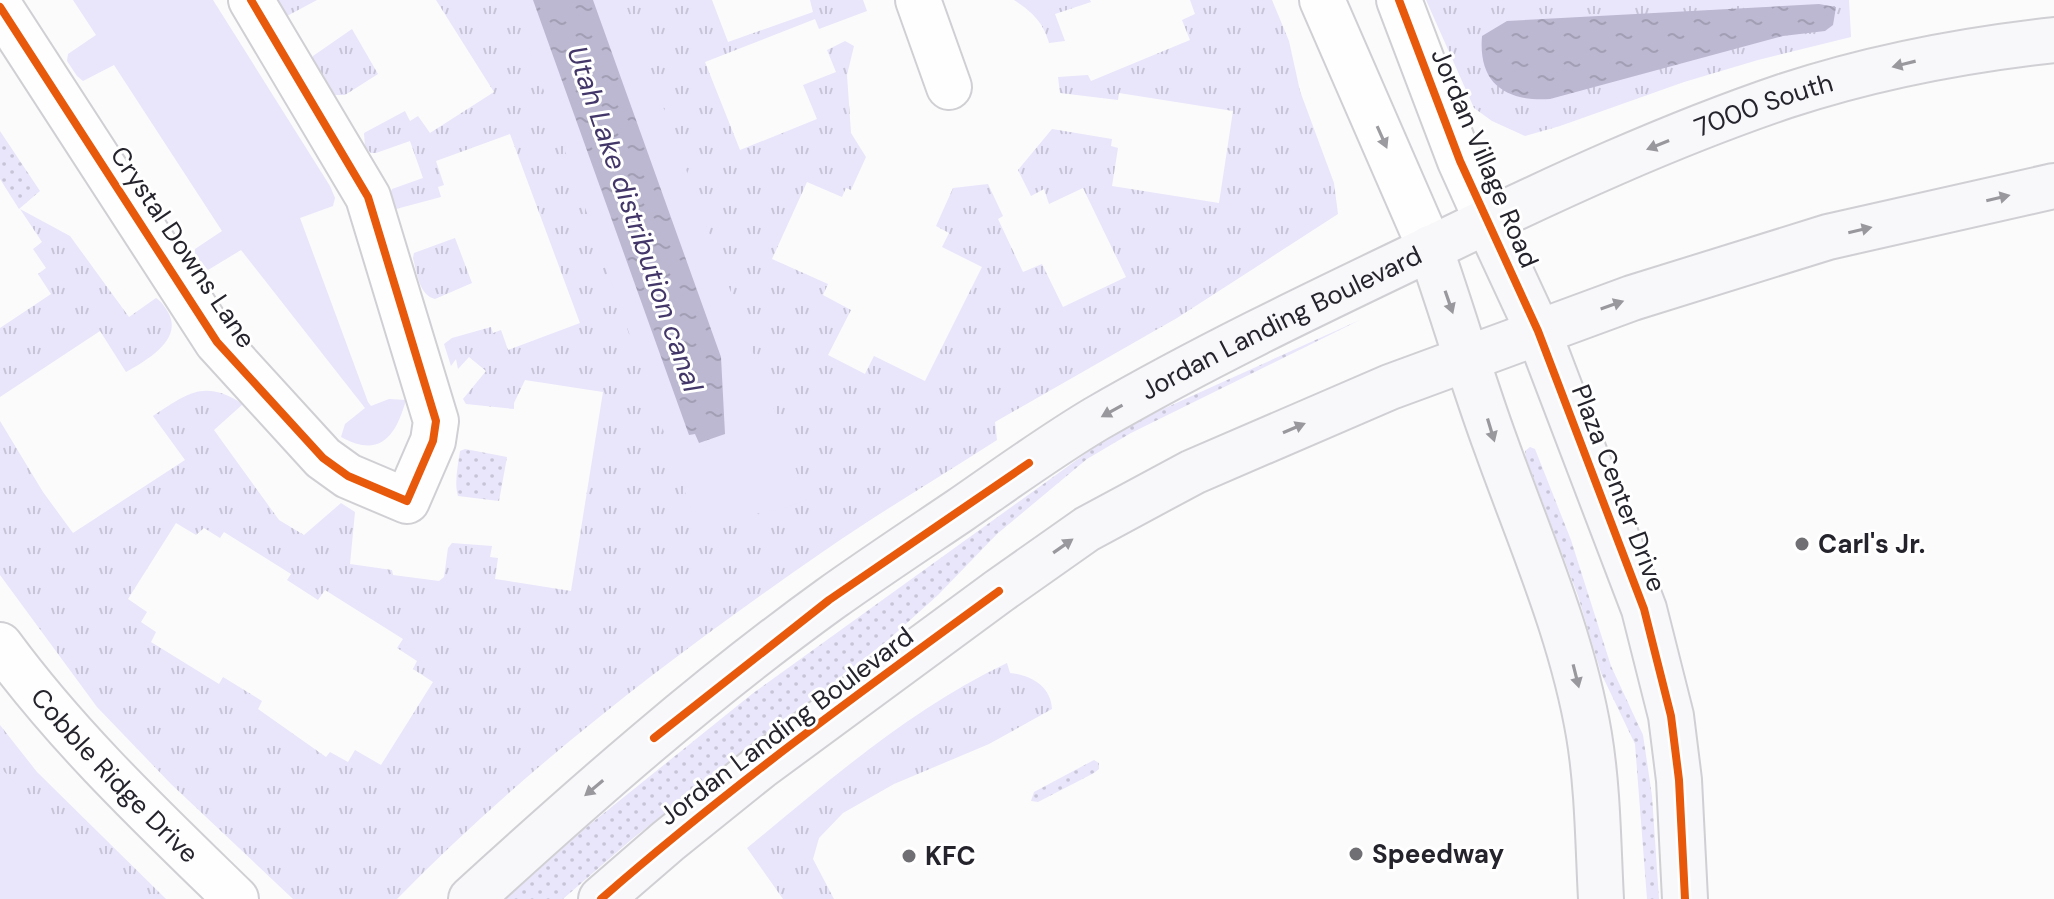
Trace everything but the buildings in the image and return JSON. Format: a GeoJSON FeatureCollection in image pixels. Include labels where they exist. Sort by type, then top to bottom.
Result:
{"type":"FeatureCollection","features":[{"type":"Feature","properties":{"kind":"main road","name":"7000 South"},"geometry":{"type":"LineString","coordinates":[[1487,221],[1634,155],[1786,96],[1916,61],[1981,48],[2054,40]]}},
{"type":"Feature","properties":{"kind":"main road"},"geometry":{"type":"LineString","coordinates":[[1538,331],[1632,298],[1828,237],[2054,186]]}},
{"type":"Feature","properties":{"kind":"main road","name":"Jordan Landing Boulevard"},"geometry":{"type":"LineString","coordinates":[[471,899],[573,806],[771,644],[929,530],[1106,414],[1272,324],[1487,221]]}},
{"type":"Feature","properties":{"kind":"main road","name":"Jordan Village Road"},"geometry":{"type":"LineString","coordinates":[[1487,221],[1538,331]]}},
{"type":"Feature","properties":{"kind":"main road"},"geometry":{"type":"LineString","coordinates":[[1430,248],[1494,440],[1558,612],[1576,673],[1589,735],[1601,899]]}},
{"type":"Feature","properties":{"kind":"main road","name":"Jordan Landing Boulevard"},"geometry":{"type":"LineString","coordinates":[[601,899],[760,767],[1087,529],[1193,472],[1390,387],[1538,331]]}},
{"type":"Feature","properties":{"kind":"main road","name":"Plaza Center Drive"},"geometry":{"type":"LineString","coordinates":[[1538,331],[1644,609],[1656,654],[1671,716],[1676,755],[1685,899]]}},
{"type":"Feature","properties":{"kind":"street","name":"Crystal Downs Lane"},"geometry":{"type":"LineString","coordinates":[[0,7],[217,342],[323,458],[348,476],[407,501],[433,441],[436,421],[382,238],[368,197],[251,0]]}},
{"type":"Feature","properties":{"kind":"street"},"geometry":{"type":"LineString","coordinates":[[918,0],[949,87]]}},
{"type":"Feature","properties":{"kind":"street"},"geometry":{"type":"LineString","coordinates":[[1322,0],[1430,248]]}},
{"type":"Feature","properties":{"kind":"street","name":"Jordan Village Road"},"geometry":{"type":"LineString","coordinates":[[1399,0],[1460,161],[1487,221]]}},
{"type":"Feature","properties":{"kind":"street","name":"Cobble Ridge Drive"},"geometry":{"type":"LineString","coordinates":[[0,645],[56,716],[110,776],[236,899]]}},
{"type":"Feature","properties":{"kind":"green space"},"geometry":{"type":"Polygon","coordinates":[[[73,0],[213,0],[335,198],[333,206],[300,218],[368,402],[371,406],[389,399],[406,400],[397,424],[385,440],[367,445],[341,437],[345,424],[365,408],[241,250],[208,270],[195,255],[195,249],[222,231],[114,65],[83,81],[67,61],[68,54],[96,35],[73,0]]]}},
{"type":"Feature","properties":{"kind":"green space"},"geometry":{"type":"Polygon","coordinates":[[[273,0],[317,0],[287,16],[273,0]]]}},
{"type":"Feature","properties":{"kind":"green space"},"geometry":{"type":"Polygon","coordinates":[[[436,0],[712,0],[728,42],[813,12],[810,0],[863,0],[867,11],[819,29],[815,19],[705,62],[740,150],[817,119],[803,85],[836,72],[827,50],[845,41],[854,46],[847,75],[851,133],[866,157],[851,190],[846,188],[842,197],[807,182],[772,259],[828,284],[823,295],[851,310],[828,355],[865,374],[874,356],[925,381],[982,267],[942,247],[949,233],[936,226],[953,188],[988,184],[1003,216],[998,219],[1023,272],[1042,264],[1063,307],[1126,277],[1083,188],[1049,204],[1044,189],[1031,196],[1018,170],[1052,129],[1112,139],[1111,146],[1118,148],[1112,186],[1219,203],[1233,111],[1119,93],[1118,100],[1060,93],[1058,77],[1088,75],[1091,81],[1190,40],[1182,20],[1195,14],[1190,0],[1272,0],[1289,41],[1300,91],[1334,183],[1338,214],[1177,318],[995,422],[997,440],[824,551],[656,672],[602,715],[496,804],[397,899],[293,899],[171,784],[97,707],[0,575],[0,421],[43,492],[73,533],[185,460],[153,416],[196,392],[217,392],[243,404],[214,430],[279,520],[304,535],[341,503],[355,512],[350,564],[392,570],[393,575],[439,581],[444,577],[448,548],[452,543],[492,546],[490,557],[498,558],[495,579],[571,591],[603,392],[525,380],[514,409],[466,404],[463,399],[486,371],[469,357],[458,369],[456,359],[451,366],[444,344],[452,338],[491,327],[493,333],[501,330],[508,350],[580,323],[510,134],[436,161],[444,185],[438,187],[441,197],[396,209],[389,197],[392,189],[423,178],[410,141],[376,153],[365,147],[364,133],[405,111],[410,121],[418,116],[430,133],[494,92],[436,0]],[[176,523],[128,599],[147,612],[141,622],[156,632],[151,642],[219,684],[223,677],[262,701],[258,709],[326,757],[330,752],[348,762],[355,750],[381,765],[433,682],[413,669],[417,661],[397,648],[403,639],[325,590],[318,600],[287,580],[291,574],[224,532],[220,538],[204,528],[196,535],[176,523]]]}},
{"type":"Feature","properties":{"kind":"green space"},"geometry":{"type":"Polygon","coordinates":[[[512,0],[624,0],[807,500],[784,508],[697,526],[512,0]]]}},
{"type":"Feature","properties":{"kind":"green space"},"geometry":{"type":"Polygon","coordinates":[[[1014,0],[1091,2],[1055,14],[1065,41],[1049,43],[1036,18],[1014,0]]]}},
{"type":"Feature","properties":{"kind":"green space"},"geometry":{"type":"Polygon","coordinates":[[[1426,0],[1849,0],[1851,37],[1684,82],[1525,136],[1492,121],[1474,108],[1426,0]]]}},
{"type":"Feature","properties":{"kind":"green space"},"geometry":{"type":"Polygon","coordinates":[[[352,29],[378,74],[345,95],[333,95],[313,65],[313,56],[352,29]]]}},
{"type":"Feature","properties":{"kind":"green space"},"geometry":{"type":"Polygon","coordinates":[[[0,131],[40,191],[19,209],[0,179],[0,131]]]}},
{"type":"Feature","properties":{"kind":"green space"},"geometry":{"type":"Polygon","coordinates":[[[20,209],[70,236],[129,317],[156,298],[160,301],[172,322],[171,332],[160,348],[126,372],[100,331],[0,397],[0,328],[51,294],[38,274],[46,268],[33,249],[42,242],[20,209]]]}},
{"type":"Feature","properties":{"kind":"green space"},"geometry":{"type":"Polygon","coordinates":[[[455,238],[472,283],[435,299],[425,293],[420,283],[414,253],[455,238]]]}},
{"type":"Feature","properties":{"kind":"green space"},"geometry":{"type":"Polygon","coordinates":[[[1362,319],[1131,433],[1087,459],[997,534],[938,595],[888,640],[632,839],[563,899],[506,899],[583,830],[752,694],[1121,428],[1362,319]]]}},
{"type":"Feature","properties":{"kind":"green space"},"geometry":{"type":"Polygon","coordinates":[[[1530,447],[1535,449],[1571,540],[1611,666],[1643,735],[1652,796],[1659,899],[1647,899],[1635,744],[1601,673],[1578,596],[1526,458],[1525,451],[1530,447]]]}},
{"type":"Feature","properties":{"kind":"green space"},"geometry":{"type":"Polygon","coordinates":[[[465,449],[507,457],[499,501],[458,496],[458,462],[460,451],[465,449]]]}},
{"type":"Feature","properties":{"kind":"green space"},"geometry":{"type":"Polygon","coordinates":[[[1007,663],[1010,673],[1032,679],[1044,688],[1052,709],[989,744],[894,784],[843,813],[819,838],[813,859],[834,899],[783,899],[747,848],[904,724],[971,681],[1007,663]]]}},
{"type":"Feature","properties":{"kind":"green space"},"geometry":{"type":"Polygon","coordinates":[[[0,725],[37,772],[166,899],[0,899],[0,725]]]}},
{"type":"Feature","properties":{"kind":"green space"},"geometry":{"type":"Polygon","coordinates":[[[1094,760],[1099,763],[1099,769],[1094,773],[1038,802],[1031,801],[1034,792],[1094,760]]]}},
{"type":"Feature","properties":{"kind":"green space"},"geometry":{"type":"Polygon","coordinates":[[[0,767],[123,899],[0,899],[0,767]]]}},
{"type":"Feature","properties":{"kind":"water","name":"Utah Lake distribution canal"},"geometry":{"type":"Polygon","coordinates":[[[533,0],[593,0],[721,357],[725,434],[699,443],[695,434],[689,435],[533,0]]]}},
{"type":"Feature","properties":{"kind":"water"},"geometry":{"type":"Polygon","coordinates":[[[1819,4],[1836,7],[1833,25],[1825,31],[1783,36],[1550,99],[1508,93],[1490,77],[1482,52],[1482,36],[1507,21],[1819,4]]]}},
{"type":"Feature","properties":{"kind":"cycle path"},"geometry":{"type":"LineString","coordinates":[[0,7],[217,342],[323,458],[348,476],[407,501],[433,441],[436,421],[368,197],[251,0]]}},
{"type":"Feature","properties":{"kind":"cycle path"},"geometry":{"type":"LineString","coordinates":[[1399,0],[1460,161],[1538,331],[1644,609],[1671,716],[1679,780],[1685,899]]}},
{"type":"Feature","properties":{"kind":"cycle path"},"geometry":{"type":"LineString","coordinates":[[654,738],[829,600],[1029,463]]}},
{"type":"Feature","properties":{"kind":"cycle path"},"geometry":{"type":"LineString","coordinates":[[601,899],[747,779],[999,591]]}},
{"type":"Feature","properties":{"kind":"place","name":"Carl's Jr."},"geometry":{"type":"Point","coordinates":[1802,544]}},
{"type":"Feature","properties":{"kind":"place","name":"Speedway"},"geometry":{"type":"Point","coordinates":[1356,854]}},
{"type":"Feature","properties":{"kind":"place","name":"KFC"},"geometry":{"type":"Point","coordinates":[909,856]}}]}
